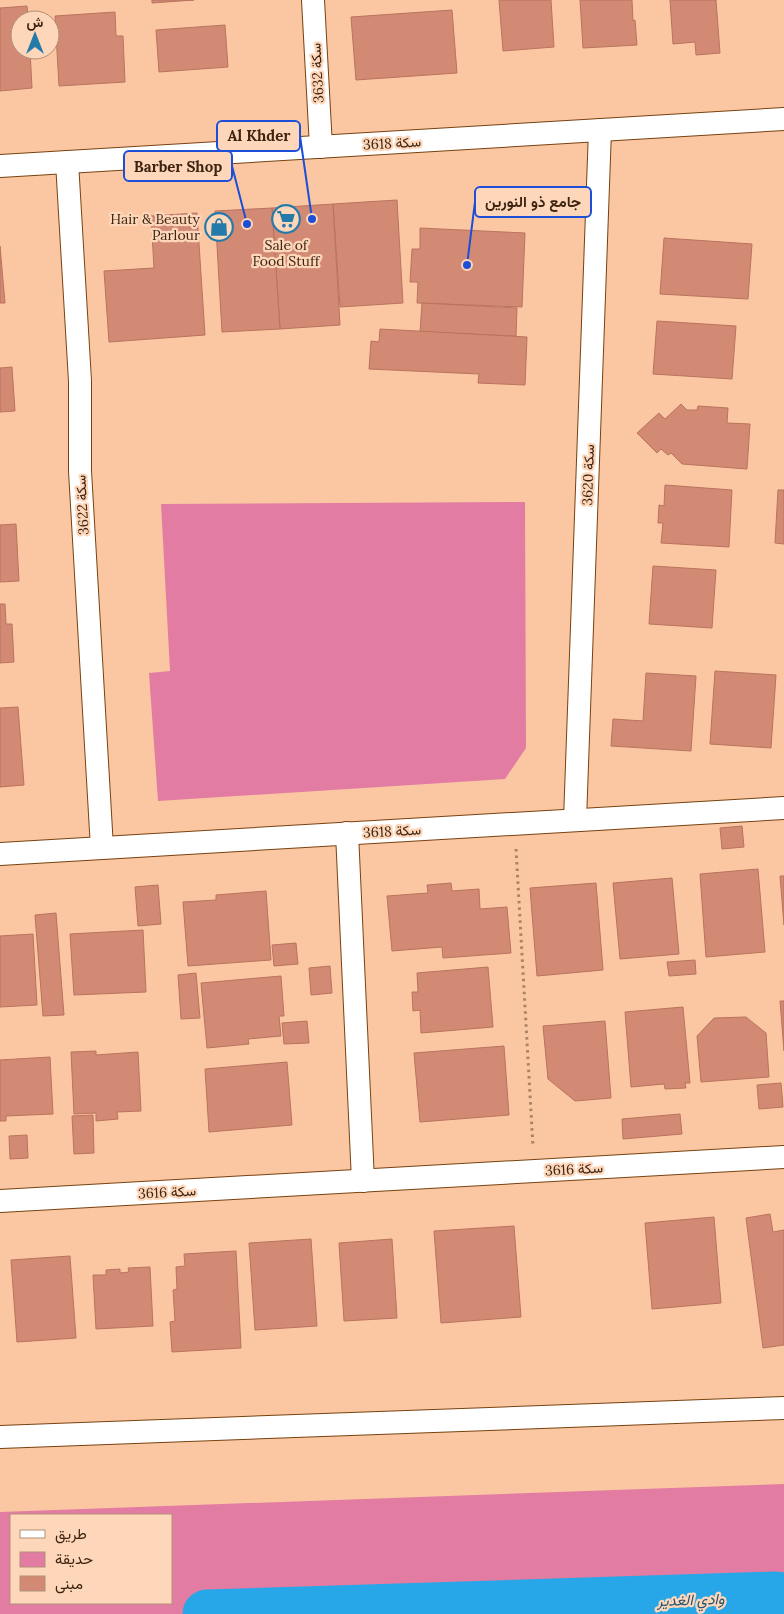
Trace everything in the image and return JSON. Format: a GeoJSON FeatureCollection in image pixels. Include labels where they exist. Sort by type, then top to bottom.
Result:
{"type":"FeatureCollection","features":[{"type":"Feature","properties":{"kind":"street","name":"سكة 3632"},"geometry":{"type":"LineString","coordinates":[[313,0],[321,147]]}},
{"type":"Feature","properties":{"kind":"street","name":"سكة 3618"},"geometry":{"type":"LineString","coordinates":[[0,166],[784,119]]}},
{"type":"Feature","properties":{"kind":"street","name":"سكة 3620"},"geometry":{"type":"LineString","coordinates":[[574,820],[600,130]]}},
{"type":"Feature","properties":{"kind":"street","name":"سكة 3622"},"geometry":{"type":"LineString","coordinates":[[66,162],[80,381],[81,481],[102,848]]}},
{"type":"Feature","properties":{"kind":"street","name":"سكة 3618"},"geometry":{"type":"LineString","coordinates":[[0,854],[784,808]]}},
{"type":"Feature","properties":{"kind":"street"},"geometry":{"type":"LineString","coordinates":[[347,834],[363,1181]]}},
{"type":"Feature","properties":{"kind":"street","name":"سكة 3616"},"geometry":{"type":"LineString","coordinates":[[0,1201],[784,1158]]}},
{"type":"Feature","properties":{"kind":"street"},"geometry":{"type":"LineString","coordinates":[[0,1437],[784,1408]]}},
{"type":"Feature","properties":{"kind":"path"},"geometry":{"type":"LineString","coordinates":[[514,824],[534,1171]]}},
{"type":"Feature","properties":{"kind":"green space"},"geometry":{"type":"Polygon","coordinates":[[[525,502],[526,748],[505,779],[158,801],[149,673],[170,671],[161,504],[525,502]]]}},
{"type":"Feature","properties":{"kind":"green space"},"geometry":{"type":"Polygon","coordinates":[[[784,1484],[784,1614],[0,1614],[0,1512],[784,1484]]]}},
{"type":"Feature","properties":{"kind":"building"},"geometry":{"type":"Polygon","coordinates":[[[152,0],[194,0],[152,3],[152,0]]]}},
{"type":"Feature","properties":{"kind":"building"},"geometry":{"type":"Polygon","coordinates":[[[499,0],[551,0],[554,47],[503,51],[499,0]]]}},
{"type":"Feature","properties":{"kind":"building"},"geometry":{"type":"Polygon","coordinates":[[[580,0],[632,0],[637,45],[583,48],[580,0]]]}},
{"type":"Feature","properties":{"kind":"building"},"geometry":{"type":"Polygon","coordinates":[[[670,0],[716,0],[720,53],[696,55],[695,42],[673,44],[670,0]]]}},
{"type":"Feature","properties":{"kind":"building"},"geometry":{"type":"Polygon","coordinates":[[[27,6],[27,10],[10,10],[10,60],[31,60],[32,88],[0,91],[0,8],[27,6]]]}},
{"type":"Feature","properties":{"kind":"building"},"geometry":{"type":"Polygon","coordinates":[[[452,10],[457,73],[356,80],[351,17],[452,10]]]}},
{"type":"Feature","properties":{"kind":"building"},"geometry":{"type":"Polygon","coordinates":[[[115,12],[116,36],[123,36],[125,82],[59,86],[58,60],[60,60],[60,16],[115,12]]]}},
{"type":"Feature","properties":{"kind":"building"},"geometry":{"type":"Polygon","coordinates":[[[225,25],[228,67],[159,72],[156,30],[225,25]]]}},
{"type":"Feature","properties":{"kind":"building"},"geometry":{"type":"Polygon","coordinates":[[[397,200],[403,303],[340,307],[333,204],[397,200]]]}},
{"type":"Feature","properties":{"kind":"building"},"geometry":{"type":"Polygon","coordinates":[[[333,204],[340,325],[280,329],[272,208],[333,204]]]}},
{"type":"Feature","properties":{"kind":"building"},"geometry":{"type":"Polygon","coordinates":[[[272,208],[280,329],[222,332],[215,211],[272,208]]]}},
{"type":"Feature","properties":{"kind":"building"},"geometry":{"type":"Polygon","coordinates":[[[197,213],[205,335],[109,342],[104,271],[154,268],[151,216],[197,213]]]}},
{"type":"Feature","properties":{"kind":"building"},"geometry":{"type":"Polygon","coordinates":[[[420,228],[525,233],[522,307],[417,303],[418,282],[410,282],[412,249],[420,249],[420,228]]]}},
{"type":"Feature","properties":{"kind":"building"},"geometry":{"type":"Polygon","coordinates":[[[664,238],[752,244],[748,299],[660,294],[664,238]]]}},
{"type":"Feature","properties":{"kind":"building"},"geometry":{"type":"Polygon","coordinates":[[[0,246],[5,303],[0,303],[0,246]]]}},
{"type":"Feature","properties":{"kind":"building"},"geometry":{"type":"Polygon","coordinates":[[[422,303],[517,308],[516,336],[420,332],[422,303]]]}},
{"type":"Feature","properties":{"kind":"building"},"geometry":{"type":"Polygon","coordinates":[[[657,321],[736,326],[732,379],[653,374],[657,321]]]}},
{"type":"Feature","properties":{"kind":"building"},"geometry":{"type":"Polygon","coordinates":[[[380,329],[527,337],[525,385],[478,383],[479,374],[369,369],[371,341],[379,342],[380,329]]]}},
{"type":"Feature","properties":{"kind":"building"},"geometry":{"type":"Polygon","coordinates":[[[12,367],[15,411],[0,412],[0,368],[12,367]]]}},
{"type":"Feature","properties":{"kind":"building"},"geometry":{"type":"Polygon","coordinates":[[[681,404],[687,410],[697,410],[698,406],[728,408],[727,423],[750,424],[747,469],[682,464],[671,453],[668,455],[661,449],[657,453],[637,433],[659,413],[665,419],[681,404]]]}},
{"type":"Feature","properties":{"kind":"building"},"geometry":{"type":"Polygon","coordinates":[[[665,485],[732,490],[729,547],[661,543],[663,523],[658,523],[659,505],[664,506],[665,485]]]}},
{"type":"Feature","properties":{"kind":"building"},"geometry":{"type":"Polygon","coordinates":[[[778,490],[784,490],[784,544],[775,543],[778,490]]]}},
{"type":"Feature","properties":{"kind":"building"},"geometry":{"type":"Polygon","coordinates":[[[16,524],[19,581],[0,582],[0,525],[16,524]]]}},
{"type":"Feature","properties":{"kind":"building"},"geometry":{"type":"Polygon","coordinates":[[[653,566],[716,570],[712,628],[649,624],[653,566]]]}},
{"type":"Feature","properties":{"kind":"building"},"geometry":{"type":"Polygon","coordinates":[[[0,604],[5,604],[6,624],[12,624],[14,662],[0,663],[0,604]]]}},
{"type":"Feature","properties":{"kind":"building"},"geometry":{"type":"Polygon","coordinates":[[[715,671],[776,675],[771,748],[710,744],[715,671]]]}},
{"type":"Feature","properties":{"kind":"building"},"geometry":{"type":"Polygon","coordinates":[[[646,673],[696,676],[691,751],[611,746],[613,719],[643,721],[646,673]]]}},
{"type":"Feature","properties":{"kind":"building"},"geometry":{"type":"Polygon","coordinates":[[[18,707],[24,785],[0,787],[0,708],[18,707]]]}},
{"type":"Feature","properties":{"kind":"building"},"geometry":{"type":"Polygon","coordinates":[[[742,826],[744,847],[722,849],[720,828],[742,826]]]}},
{"type":"Feature","properties":{"kind":"building"},"geometry":{"type":"Polygon","coordinates":[[[758,869],[765,952],[706,957],[700,874],[758,869]]]}},
{"type":"Feature","properties":{"kind":"building"},"geometry":{"type":"Polygon","coordinates":[[[780,876],[784,876],[784,925],[780,876]]]}},
{"type":"Feature","properties":{"kind":"building"},"geometry":{"type":"Polygon","coordinates":[[[672,878],[679,954],[620,959],[613,883],[672,878]]]}},
{"type":"Feature","properties":{"kind":"building"},"geometry":{"type":"Polygon","coordinates":[[[451,883],[452,891],[479,889],[480,909],[507,907],[511,953],[443,958],[442,947],[392,951],[387,896],[428,893],[427,885],[451,883]]]}},
{"type":"Feature","properties":{"kind":"building"},"geometry":{"type":"Polygon","coordinates":[[[596,883],[603,970],[537,976],[530,888],[596,883]]]}},
{"type":"Feature","properties":{"kind":"building"},"geometry":{"type":"Polygon","coordinates":[[[158,885],[161,924],[138,926],[135,887],[158,885]]]}},
{"type":"Feature","properties":{"kind":"building"},"geometry":{"type":"Polygon","coordinates":[[[266,891],[271,960],[188,966],[183,902],[216,900],[216,895],[266,891]]]}},
{"type":"Feature","properties":{"kind":"building"},"geometry":{"type":"Polygon","coordinates":[[[56,913],[64,1015],[43,1016],[35,915],[56,913]]]}},
{"type":"Feature","properties":{"kind":"building"},"geometry":{"type":"Polygon","coordinates":[[[143,930],[146,992],[74,995],[70,934],[143,930]]]}},
{"type":"Feature","properties":{"kind":"building"},"geometry":{"type":"Polygon","coordinates":[[[33,934],[37,1005],[0,1007],[0,936],[33,934]]]}},
{"type":"Feature","properties":{"kind":"building"},"geometry":{"type":"Polygon","coordinates":[[[296,943],[298,964],[274,966],[272,945],[296,943]]]}},
{"type":"Feature","properties":{"kind":"building"},"geometry":{"type":"Polygon","coordinates":[[[695,960],[696,974],[669,976],[667,962],[695,960]]]}},
{"type":"Feature","properties":{"kind":"building"},"geometry":{"type":"Polygon","coordinates":[[[330,966],[332,993],[311,995],[309,968],[330,966]]]}},
{"type":"Feature","properties":{"kind":"building"},"geometry":{"type":"Polygon","coordinates":[[[488,967],[493,1027],[421,1033],[420,1010],[413,1011],[412,992],[418,992],[417,973],[488,967]]]}},
{"type":"Feature","properties":{"kind":"building"},"geometry":{"type":"Polygon","coordinates":[[[196,973],[200,1018],[181,1019],[178,975],[196,973]]]}},
{"type":"Feature","properties":{"kind":"building"},"geometry":{"type":"Polygon","coordinates":[[[281,976],[284,1016],[279,1016],[281,1036],[248,1039],[249,1044],[207,1048],[201,983],[281,976]]]}},
{"type":"Feature","properties":{"kind":"building"},"geometry":{"type":"Polygon","coordinates":[[[780,1001],[784,1001],[784,1051],[780,1001]]]}},
{"type":"Feature","properties":{"kind":"building"},"geometry":{"type":"Polygon","coordinates":[[[683,1007],[690,1083],[685,1083],[686,1088],[665,1089],[664,1084],[631,1087],[625,1012],[683,1007]]]}},
{"type":"Feature","properties":{"kind":"building"},"geometry":{"type":"Polygon","coordinates":[[[746,1017],[766,1033],[769,1077],[701,1082],[697,1036],[714,1018],[746,1017]]]}},
{"type":"Feature","properties":{"kind":"building"},"geometry":{"type":"Polygon","coordinates":[[[307,1021],[309,1043],[284,1044],[282,1023],[307,1021]]]}},
{"type":"Feature","properties":{"kind":"building"},"geometry":{"type":"Polygon","coordinates":[[[605,1021],[611,1098],[575,1101],[548,1079],[543,1026],[605,1021]]]}},
{"type":"Feature","properties":{"kind":"building"},"geometry":{"type":"Polygon","coordinates":[[[504,1046],[509,1115],[420,1122],[414,1053],[504,1046]]]}},
{"type":"Feature","properties":{"kind":"building"},"geometry":{"type":"Polygon","coordinates":[[[96,1051],[96,1055],[138,1052],[141,1111],[117,1112],[118,1119],[96,1121],[96,1113],[74,1114],[71,1052],[96,1051]]]}},
{"type":"Feature","properties":{"kind":"building"},"geometry":{"type":"Polygon","coordinates":[[[50,1057],[53,1114],[6,1116],[6,1121],[0,1121],[0,1060],[50,1057]]]}},
{"type":"Feature","properties":{"kind":"building"},"geometry":{"type":"Polygon","coordinates":[[[287,1062],[292,1125],[209,1132],[205,1069],[287,1062]]]}},
{"type":"Feature","properties":{"kind":"building"},"geometry":{"type":"Polygon","coordinates":[[[781,1083],[783,1107],[759,1109],[757,1085],[781,1083]]]}},
{"type":"Feature","properties":{"kind":"building"},"geometry":{"type":"Polygon","coordinates":[[[680,1114],[682,1134],[623,1139],[622,1119],[680,1114]]]}},
{"type":"Feature","properties":{"kind":"building"},"geometry":{"type":"Polygon","coordinates":[[[93,1115],[94,1153],[74,1154],[72,1116],[93,1115]]]}},
{"type":"Feature","properties":{"kind":"building"},"geometry":{"type":"Polygon","coordinates":[[[27,1135],[28,1158],[10,1159],[9,1136],[27,1135]]]}},
{"type":"Feature","properties":{"kind":"building"},"geometry":{"type":"Polygon","coordinates":[[[770,1214],[773,1232],[784,1230],[784,1345],[763,1348],[746,1218],[770,1214]]]}},
{"type":"Feature","properties":{"kind":"building"},"geometry":{"type":"Polygon","coordinates":[[[714,1217],[721,1303],[652,1309],[645,1223],[714,1217]]]}},
{"type":"Feature","properties":{"kind":"building"},"geometry":{"type":"Polygon","coordinates":[[[514,1226],[521,1317],[441,1323],[434,1231],[514,1226]]]}},
{"type":"Feature","properties":{"kind":"building"},"geometry":{"type":"Polygon","coordinates":[[[311,1239],[317,1326],[255,1330],[249,1243],[311,1239]]]}},
{"type":"Feature","properties":{"kind":"building"},"geometry":{"type":"Polygon","coordinates":[[[392,1239],[397,1318],[344,1321],[339,1243],[392,1239]]]}},
{"type":"Feature","properties":{"kind":"building"},"geometry":{"type":"Polygon","coordinates":[[[236,1251],[241,1348],[172,1352],[170,1322],[175,1321],[173,1290],[177,1289],[176,1267],[185,1266],[184,1254],[236,1251]]]}},
{"type":"Feature","properties":{"kind":"building"},"geometry":{"type":"Polygon","coordinates":[[[70,1256],[76,1338],[17,1342],[11,1260],[70,1256]]]}},
{"type":"Feature","properties":{"kind":"building"},"geometry":{"type":"Polygon","coordinates":[[[150,1267],[153,1326],[96,1329],[93,1275],[106,1275],[106,1270],[120,1269],[120,1273],[129,1272],[128,1268],[150,1267]]]}},
{"type":"Feature","properties":{"kind":"waterway","name":"وادي الغدير"},"geometry":{"type":"LineString","coordinates":[[207,1614],[784,1597]]}},
{"type":"Feature","properties":{"kind":"place","name":"Sale of Food Stuff"},"geometry":{"type":"Point","coordinates":[286,219]}},
{"type":"Feature","properties":{"kind":"place","name":"Al Khder"},"geometry":{"type":"Point","coordinates":[312,219]}},
{"type":"Feature","properties":{"kind":"place","name":"Barber Shop"},"geometry":{"type":"Point","coordinates":[247,224]}},
{"type":"Feature","properties":{"kind":"place","name":"Hair & Beauty Parlour"},"geometry":{"type":"Point","coordinates":[219,227]}},
{"type":"Feature","properties":{"kind":"place","name":"جامع ذو النورين"},"geometry":{"type":"Point","coordinates":[467,265]}}]}
